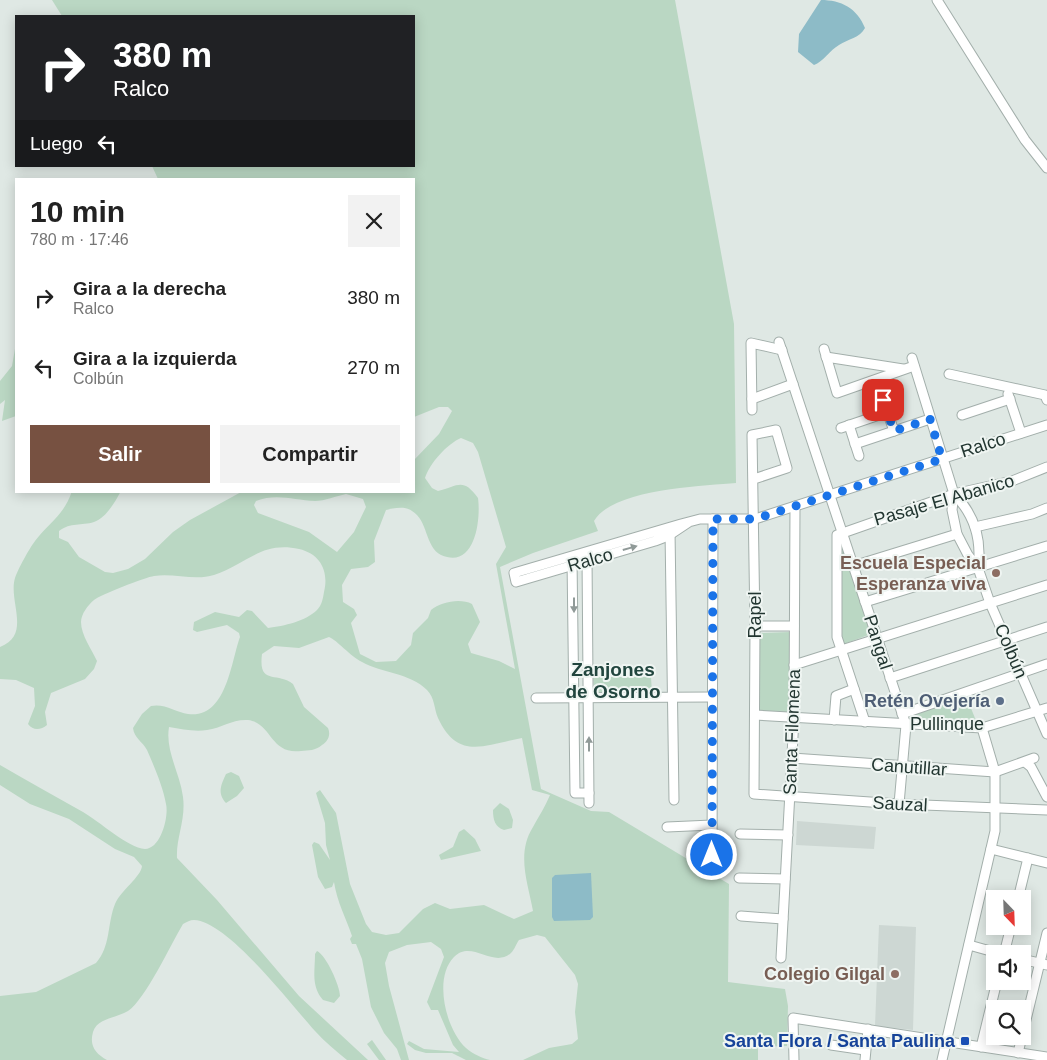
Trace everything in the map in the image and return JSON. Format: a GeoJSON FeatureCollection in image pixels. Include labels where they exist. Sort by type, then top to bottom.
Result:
{"type":"FeatureCollection","features":[{"type":"Feature","properties":{"kind":"street"},"geometry":{"type":"LineString","coordinates":[[937,0],[1025,140],[1047,168]]}},
{"type":"Feature","properties":{"kind":"street","name":"Pangal"},"geometry":{"type":"LineString","coordinates":[[752,399],[751,343],[781,346],[906,724],[899,804]]}},
{"type":"Feature","properties":{"kind":"street"},"geometry":{"type":"LineString","coordinates":[[825,353],[904,370],[838,393],[825,353]]}},
{"type":"Feature","properties":{"kind":"street","name":"Colbún"},"geometry":{"type":"LineString","coordinates":[[904,370],[913,362],[954,494],[968,512],[975,527],[979,543],[978,568]]}},
{"type":"Feature","properties":{"kind":"street"},"geometry":{"type":"LineString","coordinates":[[949,374],[1045,395],[1047,400]]}},
{"type":"Feature","properties":{"kind":"street"},"geometry":{"type":"LineString","coordinates":[[752,410],[752,399],[793,384]]}},
{"type":"Feature","properties":{"kind":"street"},"geometry":{"type":"LineString","coordinates":[[1006,386],[1021,433]]}},
{"type":"Feature","properties":{"kind":"street"},"geometry":{"type":"LineString","coordinates":[[962,414],[1010,399]]}},
{"type":"Feature","properties":{"kind":"street"},"geometry":{"type":"LineString","coordinates":[[883,400],[894,431]]}},
{"type":"Feature","properties":{"kind":"street"},"geometry":{"type":"LineString","coordinates":[[859,456],[855,444],[845,427],[888,412]]}},
{"type":"Feature","properties":{"kind":"street"},"geometry":{"type":"LineString","coordinates":[[855,444],[930,419]]}},
{"type":"Feature","properties":{"kind":"street","name":"Ralco"},"geometry":{"type":"LineString","coordinates":[[515,577],[670,530],[689,522],[713,519],[755,519],[1047,425]]}},
{"type":"Feature","properties":{"kind":"street","name":"Rapel"},"geometry":{"type":"LineString","coordinates":[[754,479],[787,468],[776,430],[752,436],[756,626],[754,794]]}},
{"type":"Feature","properties":{"kind":"street","name":"Pasaje El Abanico"},"geometry":{"type":"LineString","coordinates":[[841,531],[954,494],[1012,481],[1047,467]]}},
{"type":"Feature","properties":{"kind":"street","name":"Colbún"},"geometry":{"type":"LineString","coordinates":[[954,494],[952,510],[957,534],[968,555],[978,568],[990,603],[1047,734]]}},
{"type":"Feature","properties":{"kind":"street","name":"Santa Filomena"},"geometry":{"type":"LineString","coordinates":[[782,958],[794,718],[795,506]]}},
{"type":"Feature","properties":{"kind":"street"},"geometry":{"type":"LineString","coordinates":[[975,527],[1032,514],[1047,508]]}},
{"type":"Feature","properties":{"kind":"street"},"geometry":{"type":"LineString","coordinates":[[712,870],[713,519]]}},
{"type":"Feature","properties":{"kind":"street"},"geometry":{"type":"LineString","coordinates":[[670,530],[674,697],[674,800]]}},
{"type":"Feature","properties":{"kind":"street"},"geometry":{"type":"LineString","coordinates":[[841,531],[837,534],[837,637],[865,722]]}},
{"type":"Feature","properties":{"kind":"street"},"geometry":{"type":"LineString","coordinates":[[853,566],[957,534]]}},
{"type":"Feature","properties":{"kind":"street"},"geometry":{"type":"LineString","coordinates":[[865,602],[1047,546]]}},
{"type":"Feature","properties":{"kind":"street"},"geometry":{"type":"LineString","coordinates":[[587,556],[589,803]]}},
{"type":"Feature","properties":{"kind":"street"},"geometry":{"type":"LineString","coordinates":[[573,560],[575,793],[589,793]]}},
{"type":"Feature","properties":{"kind":"street"},"geometry":{"type":"LineString","coordinates":[[794,665],[1047,585]]}},
{"type":"Feature","properties":{"kind":"street"},"geometry":{"type":"LineString","coordinates":[[756,626],[794,626]]}},
{"type":"Feature","properties":{"kind":"street"},"geometry":{"type":"LineString","coordinates":[[890,678],[1047,627]]}},
{"type":"Feature","properties":{"kind":"street"},"geometry":{"type":"LineString","coordinates":[[902,714],[1047,664]]}},
{"type":"Feature","properties":{"kind":"street"},"geometry":{"type":"LineString","coordinates":[[574,674],[589,674]]}},
{"type":"Feature","properties":{"kind":"street"},"geometry":{"type":"LineString","coordinates":[[834,720],[836,696],[854,689]]}},
{"type":"Feature","properties":{"kind":"street"},"geometry":{"type":"LineString","coordinates":[[536,698],[712,697]]}},
{"type":"Feature","properties":{"kind":"street","name":"Pullinque"},"geometry":{"type":"LineString","coordinates":[[755,715],[982,728],[1047,708]]}},
{"type":"Feature","properties":{"kind":"street"},"geometry":{"type":"LineString","coordinates":[[942,1060],[995,831],[995,772],[982,728]]}},
{"type":"Feature","properties":{"kind":"street","name":"Canutillar"},"geometry":{"type":"LineString","coordinates":[[792,758],[995,772],[1029,760],[1047,797]]}},
{"type":"Feature","properties":{"kind":"street","name":"Sauzal"},"geometry":{"type":"LineString","coordinates":[[754,794],[899,804],[1047,810]]}},
{"type":"Feature","properties":{"kind":"street"},"geometry":{"type":"LineString","coordinates":[[667,826],[712,825]]}},
{"type":"Feature","properties":{"kind":"street"},"geometry":{"type":"LineString","coordinates":[[740,834],[788,835]]}},
{"type":"Feature","properties":{"kind":"street"},"geometry":{"type":"LineString","coordinates":[[991,849],[1047,863]]}},
{"type":"Feature","properties":{"kind":"street"},"geometry":{"type":"LineString","coordinates":[[1020,890],[1028,858]]}},
{"type":"Feature","properties":{"kind":"street"},"geometry":{"type":"LineString","coordinates":[[739,878],[785,879]]}},
{"type":"Feature","properties":{"kind":"street"},"geometry":{"type":"LineString","coordinates":[[741,916],[783,919]]}},
{"type":"Feature","properties":{"kind":"street"},"geometry":{"type":"LineString","coordinates":[[1018,1053],[1043,964],[1047,933]]}},
{"type":"Feature","properties":{"kind":"street"},"geometry":{"type":"LineString","coordinates":[[969,945],[986,950]]}},
{"type":"Feature","properties":{"kind":"street"},"geometry":{"type":"LineString","coordinates":[[981,1047],[995,990]]}},
{"type":"Feature","properties":{"kind":"street"},"geometry":{"type":"LineString","coordinates":[[794,1060],[793,1018],[1047,1057]]}},
{"type":"Feature","properties":{"kind":"street"},"geometry":{"type":"LineString","coordinates":[[865,1060],[868,1029]]}},
{"type":"Feature","properties":{"kind":"street"},"geometry":{"type":"LineString","coordinates":[[831,1045],[866,1050]]}},
{"type":"Feature","properties":{"kind":"shaded area"},"geometry":{"type":"Polygon","coordinates":[[[797,821],[876,827],[874,849],[796,845],[797,821]]]}},
{"type":"Feature","properties":{"kind":"shaded area","name":"Colegio Gilgal"},"geometry":{"type":"Polygon","coordinates":[[[879,925],[916,927],[913,1030],[875,1026],[879,925]]]}},
{"type":"Feature","properties":{"kind":"green space"},"geometry":{"type":"Polygon","coordinates":[[[52,0],[675,0],[734,324],[736,483],[659,491],[619,502],[604,510],[594,521],[598,531],[533,553],[500,567],[541,789],[591,811],[609,812],[729,884],[728,982],[785,989],[788,1006],[787,1046],[758,1047],[758,1060],[523,1060],[549,1048],[572,1044],[578,1039],[575,1012],[578,984],[575,975],[545,937],[537,935],[519,940],[511,953],[504,957],[490,957],[468,951],[461,952],[454,957],[448,966],[443,990],[448,1017],[453,1029],[466,1048],[478,1056],[490,1060],[466,1060],[452,1053],[426,1053],[415,1050],[407,1044],[409,1041],[424,1049],[459,1052],[453,1045],[438,1010],[431,1010],[427,1002],[444,957],[441,949],[431,942],[407,945],[389,952],[385,963],[389,986],[409,1060],[401,1060],[397,1049],[384,1033],[371,1007],[362,959],[356,944],[352,944],[350,939],[352,936],[339,903],[334,882],[332,887],[325,889],[318,877],[312,845],[314,842],[319,844],[330,860],[326,845],[325,823],[316,793],[320,790],[336,813],[350,884],[366,924],[372,932],[386,935],[399,933],[423,909],[435,903],[450,909],[484,905],[514,919],[533,911],[526,879],[525,848],[528,837],[550,795],[532,790],[522,738],[484,746],[473,747],[463,745],[454,740],[446,731],[438,718],[432,696],[420,684],[362,662],[329,637],[299,648],[274,646],[262,654],[263,670],[266,674],[287,680],[293,684],[304,707],[328,728],[328,738],[319,747],[301,751],[291,751],[283,748],[256,722],[248,720],[237,721],[202,731],[169,727],[169,745],[184,805],[177,858],[217,900],[299,996],[368,1060],[347,1060],[319,1035],[259,966],[241,949],[224,934],[208,924],[194,920],[183,924],[150,984],[135,1005],[128,1011],[103,1021],[95,1027],[92,1037],[94,1049],[107,1060],[0,1060],[0,996],[36,992],[96,963],[104,949],[115,904],[138,875],[142,866],[134,857],[115,849],[69,819],[30,804],[0,785],[0,765],[90,816],[130,844],[145,849],[151,848],[163,831],[167,809],[161,784],[150,756],[135,735],[133,728],[142,714],[151,706],[156,705],[188,714],[201,713],[211,707],[219,698],[225,686],[240,637],[239,633],[227,625],[197,632],[193,630],[194,622],[215,612],[239,617],[247,610],[252,611],[268,628],[288,624],[301,620],[317,610],[322,601],[325,585],[322,565],[313,555],[307,551],[286,547],[264,551],[226,570],[207,577],[154,576],[123,586],[98,598],[85,610],[81,622],[85,637],[97,661],[94,669],[85,679],[51,693],[45,712],[47,725],[40,729],[35,729],[28,724],[35,706],[34,688],[16,680],[0,679],[0,647],[10,642],[17,626],[14,597],[15,578],[33,545],[65,507],[71,493],[120,493],[110,509],[98,520],[68,526],[59,531],[59,538],[68,542],[79,557],[105,572],[113,573],[128,569],[145,559],[173,532],[190,520],[239,493],[415,493],[415,459],[439,434],[452,411],[448,407],[439,407],[415,417],[415,178],[158,178],[152,167],[415,167],[415,15],[61,15],[52,0]],[[461,438],[450,445],[431,466],[425,478],[432,488],[438,491],[455,485],[464,485],[473,491],[478,498],[477,530],[468,549],[462,556],[452,558],[441,555],[436,551],[421,521],[412,511],[406,508],[386,510],[374,541],[375,562],[368,567],[351,569],[342,585],[343,602],[354,609],[357,615],[351,623],[360,654],[376,662],[396,661],[411,645],[413,633],[428,618],[431,610],[445,603],[462,601],[472,604],[480,622],[468,644],[471,653],[499,661],[515,669],[496,564],[506,547],[478,452],[473,443],[461,438]],[[346,494],[315,501],[271,497],[256,501],[254,505],[258,513],[309,532],[337,552],[354,532],[366,507],[363,499],[346,494]]]}},
{"type":"Feature","properties":{"kind":"green space"},"geometry":{"type":"Polygon","coordinates":[[[15,349],[15,416],[2,421],[5,400],[0,404],[0,381],[12,366],[15,349]]]}},
{"type":"Feature","properties":{"kind":"green space"},"geometry":{"type":"Polygon","coordinates":[[[840,541],[871,634],[844,644],[841,634],[840,541]]]}},
{"type":"Feature","properties":{"kind":"green space"},"geometry":{"type":"Polygon","coordinates":[[[790,632],[789,714],[757,712],[759,633],[790,632]]]}},
{"type":"Feature","properties":{"kind":"green space"},"geometry":{"type":"Polygon","coordinates":[[[593,677],[651,677],[652,693],[595,694],[593,677]]]}},
{"type":"Feature","properties":{"kind":"green space"},"geometry":{"type":"Polygon","coordinates":[[[966,696],[977,723],[911,721],[909,716],[966,696]]]}},
{"type":"Feature","properties":{"kind":"green space"},"geometry":{"type":"Polygon","coordinates":[[[231,772],[239,776],[244,788],[237,796],[226,803],[221,789],[226,774],[231,772]]]}},
{"type":"Feature","properties":{"kind":"green space"},"geometry":{"type":"Polygon","coordinates":[[[500,803],[509,809],[513,820],[512,828],[504,830],[495,823],[493,810],[500,803]]]}},
{"type":"Feature","properties":{"kind":"green space"},"geometry":{"type":"Polygon","coordinates":[[[464,829],[475,839],[481,851],[441,860],[439,855],[453,847],[459,832],[464,829]]]}},
{"type":"Feature","properties":{"kind":"green space"},"geometry":{"type":"Polygon","coordinates":[[[317,951],[328,964],[338,985],[340,996],[334,1003],[323,1000],[315,984],[315,954],[317,951]]]}},
{"type":"Feature","properties":{"kind":"green space"},"geometry":{"type":"Polygon","coordinates":[[[372,1040],[386,1060],[379,1060],[367,1044],[372,1040]]]}},
{"type":"Feature","properties":{"kind":"water"},"geometry":{"type":"Polygon","coordinates":[[[821,0],[828,0],[848,6],[858,15],[865,28],[860,34],[836,47],[814,65],[798,52],[799,34],[821,0]]]}},
{"type":"Feature","properties":{"kind":"water"},"geometry":{"type":"Polygon","coordinates":[[[591,873],[593,917],[590,920],[554,921],[552,917],[552,878],[555,875],[591,873]]]}},
{"type":"Feature","properties":{"kind":"place","name":"Escuela Especial Esperanza viva"},"geometry":{"type":"Point","coordinates":[996,573]}},
{"type":"Feature","properties":{"kind":"place","name":"Retén Ovejería"},"geometry":{"type":"Point","coordinates":[1000,701]}},
{"type":"Feature","properties":{"kind":"place","name":"Colegio Gilgal"},"geometry":{"type":"Point","coordinates":[895,974]}},
{"type":"Feature","properties":{"kind":"place","name":"Santa Flora / Santa Paulina"},"geometry":{"type":"Point","coordinates":[965,1041]}},
{"type":"Feature","properties":{"kind":"district","name":"Zanjones de Osorno"},"geometry":{"type":"Point","coordinates":[613,680]}},
{"type":"Feature","properties":{"kind":"route"},"geometry":{"type":"LineString","coordinates":[[712,855],[713,519],[755,519],[942,459],[930,419],[894,431],[883,400]]}}]}
